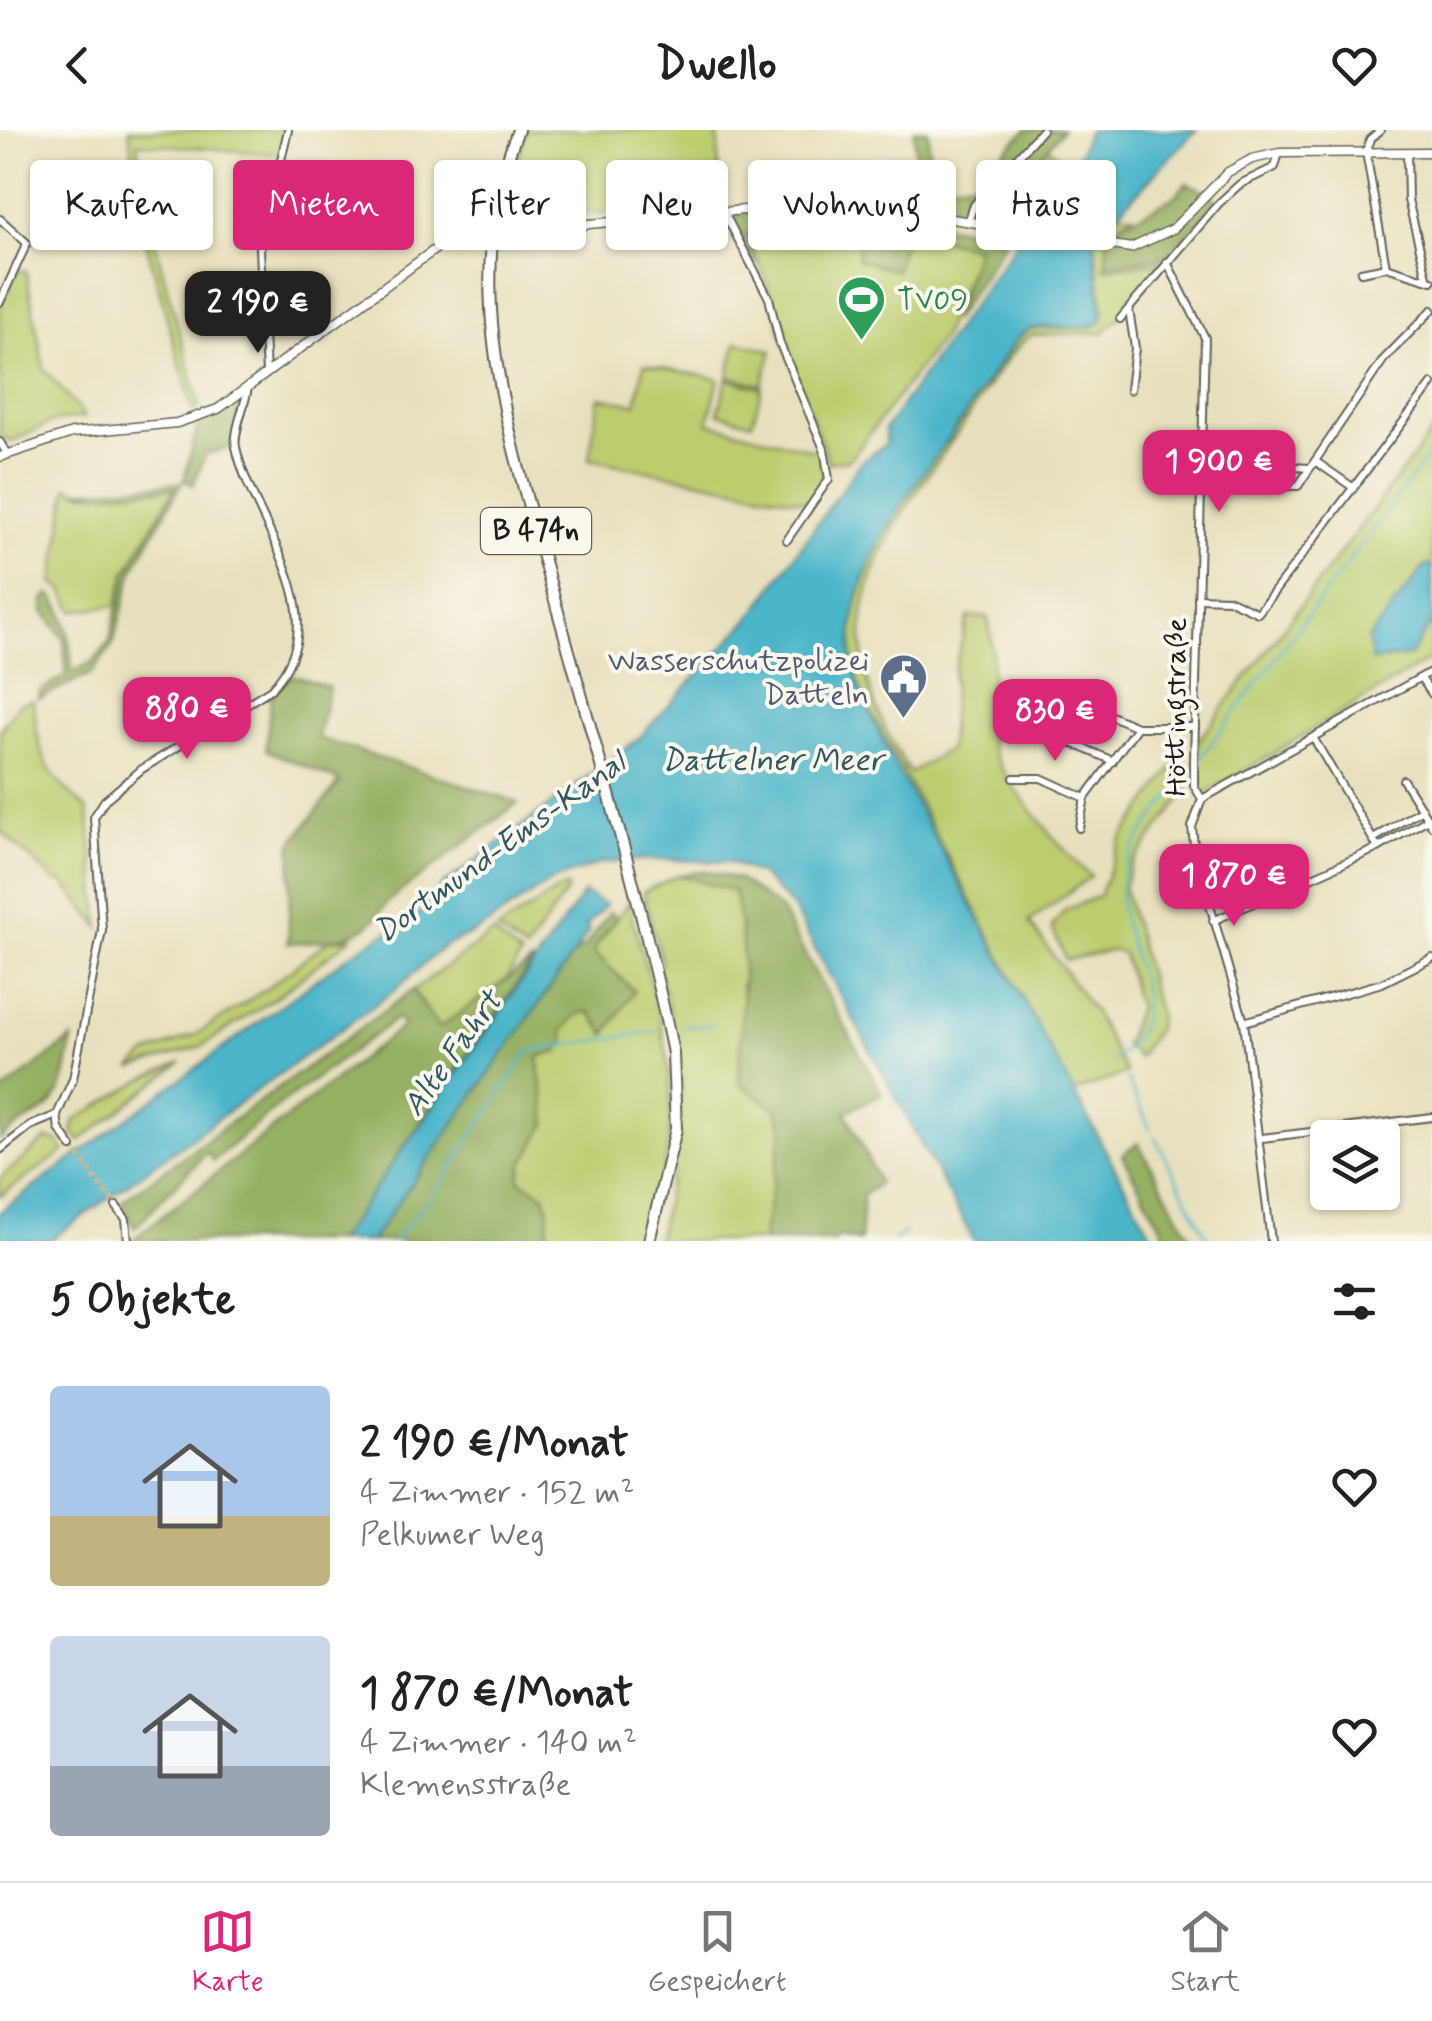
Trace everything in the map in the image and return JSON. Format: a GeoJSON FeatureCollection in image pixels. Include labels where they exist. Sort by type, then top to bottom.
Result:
{"type":"FeatureCollection","features":[{"type":"Feature","properties":{"kind":"main road","name":"B 474n"},"geometry":{"type":"LineString","coordinates":[[509,160],[518,130]]}},
{"type":"Feature","properties":{"kind":"main road","name":"B 474n"},"geometry":{"type":"LineString","coordinates":[[492,250],[494,368],[673,1053],[677,1108],[671,1158],[649,1241]]}},
{"type":"Feature","properties":{"kind":"street"},"geometry":{"type":"LineString","coordinates":[[266,374],[260,249],[288,130]]}},
{"type":"Feature","properties":{"kind":"street"},"geometry":{"type":"LineString","coordinates":[[968,222],[974,205],[1042,130]]}},
{"type":"Feature","properties":{"kind":"street"},"geometry":{"type":"LineString","coordinates":[[1381,130],[1370,139],[1366,152],[1386,267]]}},
{"type":"Feature","properties":{"kind":"street"},"geometry":{"type":"LineString","coordinates":[[1407,152],[1408,200],[1430,279]]}},
{"type":"Feature","properties":{"kind":"street"},"geometry":{"type":"LineString","coordinates":[[728,208],[834,203],[1132,248],[1160,238],[1228,172],[1252,159],[1278,154],[1432,152]]}},
{"type":"Feature","properties":{"kind":"street"},"geometry":{"type":"LineString","coordinates":[[1120,319],[1234,189],[1275,167],[1278,154]]}},
{"type":"Feature","properties":{"kind":"street"},"geometry":{"type":"LineString","coordinates":[[0,219],[27,243],[0,302]]}},
{"type":"Feature","properties":{"kind":"street"},"geometry":{"type":"LineString","coordinates":[[728,221],[769,298],[780,344],[829,479],[788,540]]}},
{"type":"Feature","properties":{"kind":"street"},"geometry":{"type":"LineString","coordinates":[[0,442],[3,456],[72,433],[191,420],[218,409],[434,250]]}},
{"type":"Feature","properties":{"kind":"street","name":"Höttingstraße"},"geometry":{"type":"LineString","coordinates":[[1164,265],[1182,287],[1205,338],[1194,761],[1194,786],[1202,799],[1192,834],[1244,1022],[1262,1138],[1271,1241]]}},
{"type":"Feature","properties":{"kind":"street"},"geometry":{"type":"LineString","coordinates":[[1361,272],[1386,267],[1430,279]]}},
{"type":"Feature","properties":{"kind":"street"},"geometry":{"type":"LineString","coordinates":[[1129,309],[1135,348],[1130,390]]}},
{"type":"Feature","properties":{"kind":"street"},"geometry":{"type":"LineString","coordinates":[[1201,486],[1294,489],[1384,358],[1432,310]]}},
{"type":"Feature","properties":{"kind":"street"},"geometry":{"type":"LineString","coordinates":[[1198,598],[1228,599],[1258,613],[1432,384]]}},
{"type":"Feature","properties":{"kind":"street"},"geometry":{"type":"LineString","coordinates":[[72,1147],[57,1116],[73,1079],[102,930],[94,817],[105,800],[142,769],[271,690],[285,675],[293,653],[296,594],[248,485],[234,442],[248,387]]}},
{"type":"Feature","properties":{"kind":"street"},"geometry":{"type":"LineString","coordinates":[[1260,488],[1261,468],[1266,465],[1312,465],[1351,486]]}},
{"type":"Feature","properties":{"kind":"street"},"geometry":{"type":"LineString","coordinates":[[1202,799],[1432,671]]}},
{"type":"Feature","properties":{"kind":"street"},"geometry":{"type":"LineString","coordinates":[[1422,678],[1432,694]]}},
{"type":"Feature","properties":{"kind":"street"},"geometry":{"type":"LineString","coordinates":[[1028,688],[1046,688],[1136,728],[1195,727]]}},
{"type":"Feature","properties":{"kind":"street"},"geometry":{"type":"LineString","coordinates":[[1079,828],[1086,798],[1136,728]]}},
{"type":"Feature","properties":{"kind":"street"},"geometry":{"type":"LineString","coordinates":[[1026,731],[1040,730],[1113,762]]}},
{"type":"Feature","properties":{"kind":"street"},"geometry":{"type":"LineString","coordinates":[[1314,739],[1378,848]]}},
{"type":"Feature","properties":{"kind":"street"},"geometry":{"type":"LineString","coordinates":[[1014,778],[1041,778],[1086,798]]}},
{"type":"Feature","properties":{"kind":"street"},"geometry":{"type":"LineString","coordinates":[[1213,921],[1430,823],[1403,780]]}},
{"type":"Feature","properties":{"kind":"street"},"geometry":{"type":"LineString","coordinates":[[1374,838],[1422,809]]}},
{"type":"Feature","properties":{"kind":"street"},"geometry":{"type":"LineString","coordinates":[[1244,1022],[1382,983],[1432,958]]}},
{"type":"Feature","properties":{"kind":"street"},"geometry":{"type":"LineString","coordinates":[[0,1150],[30,1126],[57,1116]]}},
{"type":"Feature","properties":{"kind":"street"},"geometry":{"type":"LineString","coordinates":[[1262,1138],[1432,1117]]}},
{"type":"Feature","properties":{"kind":"street"},"geometry":{"type":"LineString","coordinates":[[116,1206],[126,1219],[128,1241]]}},
{"type":"Feature","properties":{"kind":"green space"},"geometry":{"type":"Polygon","coordinates":[[[129,130],[286,130],[279,154],[137,143],[140,160],[133,160],[129,130]]]}},
{"type":"Feature","properties":{"kind":"green space"},"geometry":{"type":"Polygon","coordinates":[[[526,130],[718,130],[718,160],[606,160],[606,212],[586,211],[586,160],[517,160],[526,130]]]}},
{"type":"Feature","properties":{"kind":"green space"},"geometry":{"type":"Polygon","coordinates":[[[914,130],[928,130],[930,160],[916,160],[914,130]]]}},
{"type":"Feature","properties":{"kind":"green space"},"geometry":{"type":"Polygon","coordinates":[[[1026,130],[1062,130],[1038,160],[995,160],[1026,130]]]}},
{"type":"Feature","properties":{"kind":"green space"},"geometry":{"type":"Polygon","coordinates":[[[1048,148],[1063,160],[1038,160],[1048,148]]]}},
{"type":"Feature","properties":{"kind":"green space"},"geometry":{"type":"Polygon","coordinates":[[[976,179],[976,210],[970,207],[964,214],[956,214],[956,183],[976,179]]]}},
{"type":"Feature","properties":{"kind":"green space"},"geometry":{"type":"Polygon","coordinates":[[[1186,183],[1213,194],[1216,202],[1167,257],[1105,265],[1107,250],[1116,250],[1116,227],[1176,196],[1186,183]]]}},
{"type":"Feature","properties":{"kind":"green space"},"geometry":{"type":"Polygon","coordinates":[[[1119,212],[1133,215],[1116,226],[1119,212]]]}},
{"type":"Feature","properties":{"kind":"green space"},"geometry":{"type":"Polygon","coordinates":[[[748,213],[748,250],[753,250],[758,262],[753,262],[732,220],[748,213]]]}},
{"type":"Feature","properties":{"kind":"green space"},"geometry":{"type":"Polygon","coordinates":[[[956,227],[976,230],[976,248],[956,243],[956,227]]]}},
{"type":"Feature","properties":{"kind":"green space","name":"TV09"},"geometry":{"type":"Polygon","coordinates":[[[956,243],[977,250],[942,338],[850,459],[829,463],[786,348],[766,279],[753,250],[858,250],[857,259],[896,271],[901,250],[956,250],[956,243]]]}},
{"type":"Feature","properties":{"kind":"green space"},"geometry":{"type":"Polygon","coordinates":[[[148,250],[157,250],[200,407],[193,411],[148,250]]]}},
{"type":"Feature","properties":{"kind":"green space"},"geometry":{"type":"Polygon","coordinates":[[[858,250],[901,250],[896,271],[857,259],[858,250]]]}},
{"type":"Feature","properties":{"kind":"green space"},"geometry":{"type":"Polygon","coordinates":[[[976,250],[999,250],[953,321],[976,250]]]}},
{"type":"Feature","properties":{"kind":"green space"},"geometry":{"type":"Polygon","coordinates":[[[1093,250],[1107,250],[1106,268],[1163,262],[1123,314],[1102,333],[1031,335],[1010,356],[928,474],[881,553],[867,592],[862,632],[866,675],[882,721],[910,773],[949,749],[954,670],[968,617],[987,617],[992,649],[992,748],[1035,815],[1091,876],[1029,922],[1094,1012],[1126,1073],[1073,1093],[863,697],[852,654],[855,613],[867,572],[886,530],[910,489],[1015,342],[1028,329],[1091,328],[1099,323],[1104,309],[1093,250]]]}},
{"type":"Feature","properties":{"kind":"green space"},"geometry":{"type":"Polygon","coordinates":[[[18,270],[26,271],[44,369],[85,417],[54,421],[11,442],[0,437],[0,305],[18,270]]]}},
{"type":"Feature","properties":{"kind":"green space"},"geometry":{"type":"Polygon","coordinates":[[[737,342],[772,351],[762,385],[728,376],[737,342]]]}},
{"type":"Feature","properties":{"kind":"green space"},"geometry":{"type":"Polygon","coordinates":[[[644,364],[719,379],[708,423],[820,452],[823,478],[808,502],[589,459],[599,397],[636,404],[644,364]]]}},
{"type":"Feature","properties":{"kind":"green space"},"geometry":{"type":"Polygon","coordinates":[[[727,379],[762,388],[752,423],[718,413],[727,379]]]}},
{"type":"Feature","properties":{"kind":"green space"},"geometry":{"type":"Polygon","coordinates":[[[244,400],[234,446],[206,454],[193,485],[184,480],[199,420],[244,400]]]}},
{"type":"Feature","properties":{"kind":"green space"},"geometry":{"type":"Polygon","coordinates":[[[1432,432],[1432,658],[1204,795],[1198,783],[1198,741],[1432,432]]]}},
{"type":"Feature","properties":{"kind":"green space"},"geometry":{"type":"Polygon","coordinates":[[[182,483],[133,570],[113,644],[92,673],[38,699],[40,691],[66,675],[64,639],[44,612],[44,599],[50,594],[61,610],[72,672],[94,661],[109,643],[126,573],[175,488],[98,494],[75,491],[182,483]]]}},
{"type":"Feature","properties":{"kind":"green space"},"geometry":{"type":"Polygon","coordinates":[[[68,487],[84,494],[175,487],[126,573],[117,605],[74,611],[63,590],[53,583],[68,487]]]}},
{"type":"Feature","properties":{"kind":"green space"},"geometry":{"type":"Polygon","coordinates":[[[292,675],[329,687],[318,738],[518,803],[388,901],[358,932],[288,943],[292,843],[340,781],[266,750],[271,696],[292,675]]]}},
{"type":"Feature","properties":{"kind":"green space"},"geometry":{"type":"Polygon","coordinates":[[[33,700],[46,762],[61,784],[88,810],[100,927],[62,881],[56,882],[0,831],[0,730],[20,703],[33,700]]]}},
{"type":"Feature","properties":{"kind":"green space"},"geometry":{"type":"Polygon","coordinates":[[[1182,755],[1186,792],[1131,865],[1124,888],[1159,1016],[1156,1031],[1138,1057],[1125,1045],[1138,1008],[1123,954],[1113,950],[1066,960],[1052,927],[1065,910],[1099,896],[1121,839],[1182,755]]]}},
{"type":"Feature","properties":{"kind":"green space"},"geometry":{"type":"Polygon","coordinates":[[[705,871],[740,880],[780,909],[882,1094],[846,1112],[879,1183],[863,1195],[860,1241],[838,1237],[835,1241],[762,1241],[783,1128],[777,1110],[739,1083],[743,963],[739,915],[734,891],[679,875],[705,871]]]}},
{"type":"Feature","properties":{"kind":"green space"},"geometry":{"type":"Polygon","coordinates":[[[679,875],[734,891],[747,966],[741,986],[783,1128],[762,1241],[657,1241],[676,1136],[678,1071],[668,1003],[657,967],[662,964],[643,892],[679,875]]]}},
{"type":"Feature","properties":{"kind":"green space"},"geometry":{"type":"Polygon","coordinates":[[[565,886],[568,889],[526,951],[497,930],[565,886]]]}},
{"type":"Feature","properties":{"kind":"green space"},"geometry":{"type":"Polygon","coordinates":[[[628,902],[656,1001],[668,1068],[669,1135],[660,1182],[655,1198],[643,1211],[641,1241],[547,1241],[549,1210],[519,1180],[523,1163],[547,1123],[538,1057],[576,1015],[589,1011],[606,1034],[593,951],[628,902]]]}},
{"type":"Feature","properties":{"kind":"green space"},"geometry":{"type":"Polygon","coordinates":[[[610,912],[616,917],[593,951],[634,991],[606,1034],[589,1011],[576,1015],[563,1031],[565,1042],[558,1052],[538,1057],[547,1123],[523,1163],[519,1180],[544,1194],[549,1210],[547,1241],[371,1241],[576,951],[584,948],[610,912]]]}},
{"type":"Feature","properties":{"kind":"green space"},"geometry":{"type":"Polygon","coordinates":[[[493,933],[521,956],[505,981],[439,1029],[413,990],[493,933]]]}},
{"type":"Feature","properties":{"kind":"green space"},"geometry":{"type":"Polygon","coordinates":[[[351,938],[279,995],[202,1046],[131,1069],[147,1054],[195,1035],[266,989],[329,940],[351,938]]]}},
{"type":"Feature","properties":{"kind":"green space"},"geometry":{"type":"Polygon","coordinates":[[[533,961],[338,1241],[131,1241],[403,1026],[397,1018],[278,1106],[213,1161],[207,1152],[134,1228],[122,1201],[413,990],[439,1028],[533,961]]]}},
{"type":"Feature","properties":{"kind":"green space"},"geometry":{"type":"Polygon","coordinates":[[[72,1039],[65,1076],[53,1102],[0,1140],[0,1093],[72,1039]]]}},
{"type":"Feature","properties":{"kind":"green space"},"geometry":{"type":"Polygon","coordinates":[[[182,1062],[80,1141],[72,1131],[75,1120],[144,1079],[182,1062]]]}},
{"type":"Feature","properties":{"kind":"green space"},"geometry":{"type":"Polygon","coordinates":[[[46,1139],[58,1141],[64,1151],[0,1196],[0,1178],[46,1139]]]}},
{"type":"Feature","properties":{"kind":"green space"},"geometry":{"type":"Polygon","coordinates":[[[1138,1143],[1193,1241],[1169,1241],[1122,1155],[1138,1143]]]}},
{"type":"Feature","properties":{"kind":"water","name":"Dattelner Meer"},"geometry":{"type":"Polygon","coordinates":[[[1088,130],[1196,130],[1116,215],[1116,160],[1074,160],[1088,130]]]}},
{"type":"Feature","properties":{"kind":"water","name":"Dattelner Meer"},"geometry":{"type":"Polygon","coordinates":[[[1011,250],[1095,250],[1103,320],[1084,327],[1031,329],[1022,334],[996,368],[885,533],[860,590],[852,653],[862,694],[895,765],[1155,1241],[974,1241],[793,908],[761,875],[730,862],[650,859],[601,863],[553,880],[474,933],[444,946],[394,991],[49,1241],[0,1241],[0,1212],[354,952],[421,912],[443,885],[637,740],[752,616],[861,462],[886,444],[885,429],[1011,250]]]}},
{"type":"Feature","properties":{"kind":"water"},"geometry":{"type":"Polygon","coordinates":[[[1426,565],[1432,567],[1432,622],[1410,656],[1372,661],[1368,639],[1426,565]]]}},
{"type":"Feature","properties":{"kind":"water"},"geometry":{"type":"Polygon","coordinates":[[[584,893],[606,905],[586,926],[589,930],[576,951],[371,1241],[338,1241],[584,893]]]}},
{"type":"Feature","properties":{"kind":"waterway"},"geometry":{"type":"LineString","coordinates":[[1195,765],[1432,451]]}},
{"type":"Feature","properties":{"kind":"waterway"},"geometry":{"type":"LineString","coordinates":[[1112,1061],[1133,1040],[1143,1019],[1140,974],[1121,902],[1123,876],[1142,834],[1190,772]]}},
{"type":"Feature","properties":{"kind":"waterway"},"geometry":{"type":"LineString","coordinates":[[682,1028],[714,1024]]}},
{"type":"Feature","properties":{"kind":"waterway"},"geometry":{"type":"LineString","coordinates":[[394,1241],[442,1183],[528,1051],[657,1031]]}},
{"type":"Feature","properties":{"kind":"waterway"},"geometry":{"type":"LineString","coordinates":[[1127,1079],[1150,1129]]}},
{"type":"Feature","properties":{"kind":"waterway"},"geometry":{"type":"LineString","coordinates":[[1155,1137],[1209,1241]]}},
{"type":"Feature","properties":{"kind":"waterway"},"geometry":{"type":"LineString","coordinates":[[894,1241],[905,1232]]}},
{"type":"Feature","properties":{"kind":"tunnel"},"geometry":{"type":"LineString","coordinates":[[72,1147],[116,1206]]}},
{"type":"Feature","properties":{"kind":"place","name":"TV09"},"geometry":{"type":"Point","coordinates":[862,342]}},
{"type":"Feature","properties":{"kind":"place","name":"Wasserschutzpolizei Datteln"},"geometry":{"type":"Point","coordinates":[904,720]}},
{"type":"Feature","properties":{"kind":"water label","name":"Dortmund-Ems-Kanal"},"geometry":{"type":"Point","coordinates":[500,848]}},
{"type":"Feature","properties":{"kind":"water label","name":"Alte Fahrt"},"geometry":{"type":"Point","coordinates":[453,1054]}}]}
